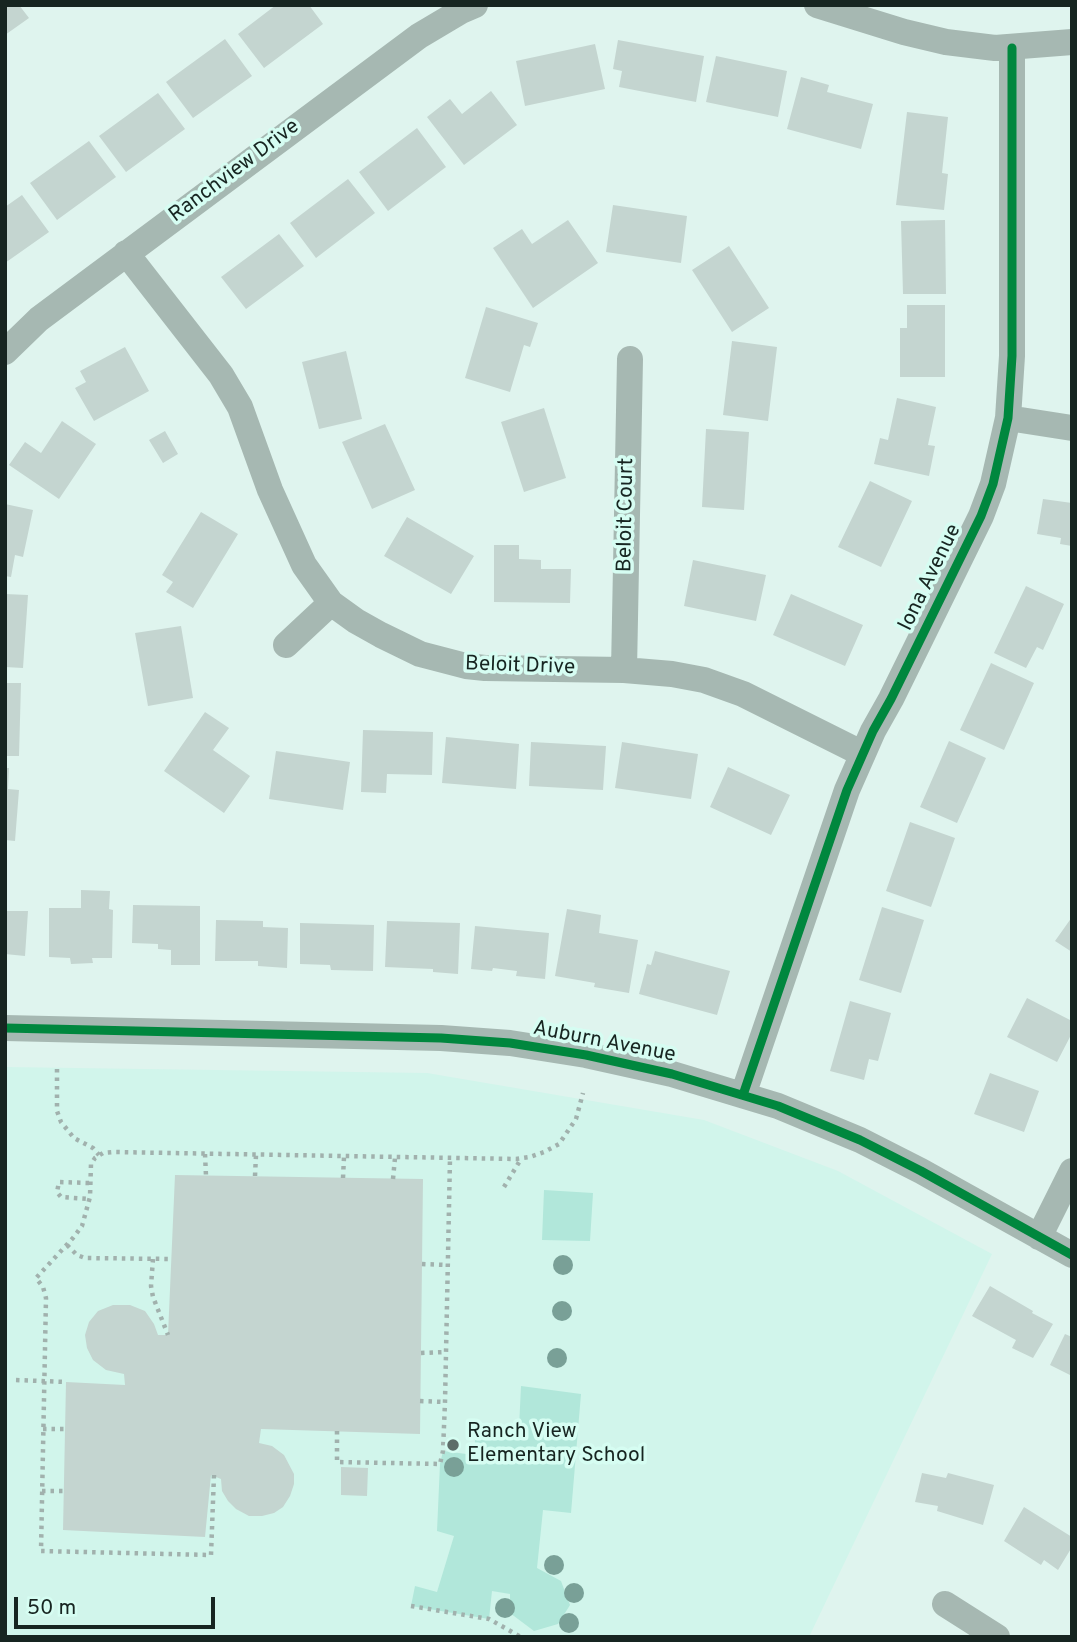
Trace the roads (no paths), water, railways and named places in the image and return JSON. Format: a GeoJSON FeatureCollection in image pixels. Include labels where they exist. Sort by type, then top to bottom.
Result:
{"type":"FeatureCollection","features":[{"type":"Feature","properties":{"kind":"street","name":"Ranchview Drive"},"geometry":{"type":"LineString","coordinates":[[5,352],[39,318],[419,36],[475,5]]}},
{"type":"Feature","properties":{"kind":"street"},"geometry":{"type":"LineString","coordinates":[[817,5],[946,42],[995,48],[1072,42]]}},
{"type":"Feature","properties":{"kind":"street","name":"Iona Avenue"},"geometry":{"type":"LineString","coordinates":[[743,1095],[847,789],[981,516],[993,484],[1008,418],[1012,356],[1012,48]]}},
{"type":"Feature","properties":{"kind":"street","name":"Beloit Drive"},"geometry":{"type":"LineString","coordinates":[[126,253],[220,375],[240,407],[285,526],[304,565],[331,603],[356,621],[420,654],[444,662],[485,668],[624,670],[704,680],[743,694],[863,754]]}},
{"type":"Feature","properties":{"kind":"street","name":"Beloit Court"},"geometry":{"type":"LineString","coordinates":[[624,670],[629,359]]}},
{"type":"Feature","properties":{"kind":"street"},"geometry":{"type":"LineString","coordinates":[[1008,418],[1072,428]]}},
{"type":"Feature","properties":{"kind":"street"},"geometry":{"type":"LineString","coordinates":[[286,645],[331,603]]}},
{"type":"Feature","properties":{"kind":"street","name":"Auburn Avenue"},"geometry":{"type":"LineString","coordinates":[[5,1028],[441,1038],[510,1043],[586,1055],[672,1074],[778,1106],[860,1140],[1072,1255]]}},
{"type":"Feature","properties":{"kind":"street"},"geometry":{"type":"LineString","coordinates":[[1039,1237],[1072,1171]]}},
{"type":"Feature","properties":{"kind":"street"},"geometry":{"type":"LineString","coordinates":[[945,1604],[997,1637]]}},
{"type":"Feature","properties":{"kind":"place","name":"Ranch View Elementary School"},"geometry":{"type":"Point","coordinates":[453,1445]}}]}
